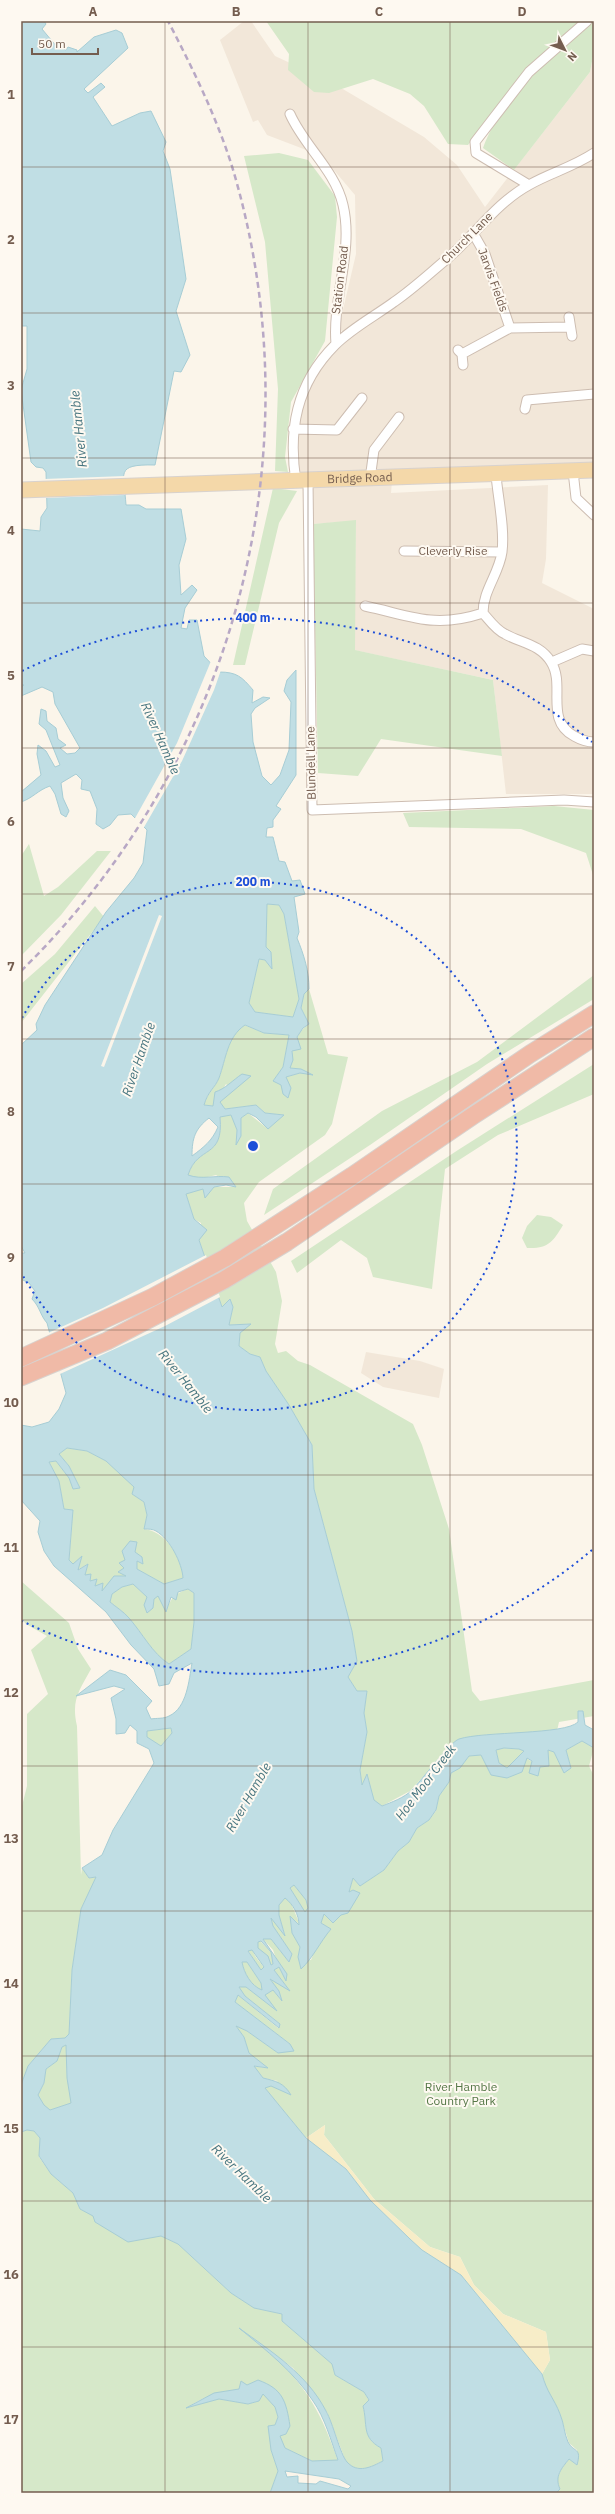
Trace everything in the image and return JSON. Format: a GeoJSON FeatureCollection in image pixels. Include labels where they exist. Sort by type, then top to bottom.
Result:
{"type":"FeatureCollection","features":[{"type":"Feature","properties":{"kind":"highway"},"geometry":{"type":"LineString","coordinates":[[21,1358],[153,1297],[224,1258],[276,1226],[530,1054],[594,1014]]}},
{"type":"Feature","properties":{"kind":"highway"},"geometry":{"type":"LineString","coordinates":[[21,1377],[152,1319],[224,1280],[287,1242],[468,1119],[594,1037]]}},
{"type":"Feature","properties":{"kind":"main road","name":"Bridge Road"},"geometry":{"type":"LineString","coordinates":[[21,490],[44,488],[302,482],[594,470]]}},
{"type":"Feature","properties":{"kind":"street"},"geometry":{"type":"LineString","coordinates":[[528,185],[476,153],[475,142],[529,72],[587,21]]}},
{"type":"Feature","properties":{"kind":"street","name":"Station Road"},"geometry":{"type":"LineString","coordinates":[[290,114],[313,154],[322,160],[343,204],[346,249],[334,328],[336,344]]}},
{"type":"Feature","properties":{"kind":"street","name":"Church Lane"},"geometry":{"type":"LineString","coordinates":[[302,482],[292,453],[293,429],[296,410],[321,361],[336,344],[396,301],[450,256],[496,208],[528,185],[578,164],[594,153]]}},
{"type":"Feature","properties":{"kind":"street","name":"Jarvis Fields"},"geometry":{"type":"LineString","coordinates":[[473,233],[485,254],[510,328]]}},
{"type":"Feature","properties":{"kind":"street","name":"Jarvis Fields"},"geometry":{"type":"LineString","coordinates":[[463,365],[460,352],[510,328],[569,322],[572,336]]}},
{"type":"Feature","properties":{"kind":"street"},"geometry":{"type":"LineString","coordinates":[[525,409],[527,400],[594,394]]}},
{"type":"Feature","properties":{"kind":"street"},"geometry":{"type":"LineString","coordinates":[[293,429],[337,430],[362,398]]}},
{"type":"Feature","properties":{"kind":"street"},"geometry":{"type":"LineString","coordinates":[[370,479],[374,450],[400,417]]}},
{"type":"Feature","properties":{"kind":"street"},"geometry":{"type":"LineString","coordinates":[[573,471],[576,498],[594,515]]}},
{"type":"Feature","properties":{"kind":"street","name":"Cleverly Rise"},"geometry":{"type":"LineString","coordinates":[[483,613],[483,601],[497,570],[502,552],[496,475]]}},
{"type":"Feature","properties":{"kind":"street","name":"Blundell Lane"},"geometry":{"type":"LineString","coordinates":[[302,482],[312,810],[564,800],[594,802]]}},
{"type":"Feature","properties":{"kind":"street","name":"Cleverly Rise"},"geometry":{"type":"LineString","coordinates":[[404,551],[502,552]]}},
{"type":"Feature","properties":{"kind":"street"},"geometry":{"type":"LineString","coordinates":[[365,606],[431,622],[460,621],[483,613],[497,629],[531,644],[545,653],[552,662],[556,674],[557,716],[562,726],[585,742],[594,742]]}},
{"type":"Feature","properties":{"kind":"street"},"geometry":{"type":"LineString","coordinates":[[552,662],[582,649],[594,651]]}},
{"type":"Feature","properties":{"kind":"shaded area"},"geometry":{"type":"Polygon","coordinates":[[[244,21],[251,21],[275,56],[331,82],[424,137],[457,165],[485,207],[590,72],[594,51],[594,462],[393,470],[391,493],[548,485],[546,559],[542,583],[594,609],[594,794],[506,794],[493,680],[354,650],[356,521],[313,524],[297,471],[295,451],[305,394],[324,364],[348,340],[339,327],[356,254],[355,195],[322,156],[267,135],[258,120],[253,122],[220,40],[244,21]]]}},
{"type":"Feature","properties":{"kind":"shaded area"},"geometry":{"type":"Polygon","coordinates":[[[366,1352],[420,1361],[444,1369],[439,1398],[383,1387],[361,1373],[366,1352]]]}},
{"type":"Feature","properties":{"kind":"green space"},"geometry":{"type":"Polygon","coordinates":[[[266,21],[582,21],[535,60],[468,145],[448,144],[424,106],[410,94],[373,79],[329,93],[314,92],[288,70],[289,54],[266,21]]]}},
{"type":"Feature","properties":{"kind":"green space"},"geometry":{"type":"Polygon","coordinates":[[[594,21],[594,51],[590,72],[514,170],[483,148],[491,129],[515,94],[530,78],[594,21]]]}},
{"type":"Feature","properties":{"kind":"green space"},"geometry":{"type":"Polygon","coordinates":[[[279,153],[308,160],[335,196],[337,217],[325,341],[291,402],[285,457],[288,472],[275,471],[278,389],[265,242],[244,156],[279,153]]]}},
{"type":"Feature","properties":{"kind":"green space"},"geometry":{"type":"Polygon","coordinates":[[[273,488],[297,491],[279,523],[245,665],[233,665],[273,488]]]}},
{"type":"Feature","properties":{"kind":"green space"},"geometry":{"type":"Polygon","coordinates":[[[356,520],[355,650],[493,680],[502,756],[381,739],[358,776],[318,773],[313,524],[356,520]]]}},
{"type":"Feature","properties":{"kind":"green space"},"geometry":{"type":"Polygon","coordinates":[[[554,806],[594,810],[594,878],[586,853],[521,829],[409,827],[403,813],[554,806]]]}},
{"type":"Feature","properties":{"kind":"green space"},"geometry":{"type":"Polygon","coordinates":[[[29,844],[44,896],[58,887],[97,851],[111,851],[61,915],[21,956],[21,856],[29,844]]]}},
{"type":"Feature","properties":{"kind":"green space"},"geometry":{"type":"Polygon","coordinates":[[[267,904],[279,905],[284,914],[299,999],[293,1017],[255,1012],[249,1003],[259,959],[265,960],[272,968],[266,948],[267,904]]]}},
{"type":"Feature","properties":{"kind":"green space"},"geometry":{"type":"Polygon","coordinates":[[[95,906],[104,917],[21,1023],[21,984],[55,954],[95,906]]]}},
{"type":"Feature","properties":{"kind":"green space"},"geometry":{"type":"Polygon","coordinates":[[[594,975],[594,999],[487,1064],[370,1145],[264,1215],[273,1189],[382,1111],[477,1062],[594,975]]]}},
{"type":"Feature","properties":{"kind":"green space"},"geometry":{"type":"Polygon","coordinates":[[[309,989],[328,1054],[348,1057],[332,1124],[325,1135],[259,1182],[244,1203],[247,1221],[276,1272],[282,1301],[275,1344],[278,1353],[286,1351],[298,1361],[310,1365],[413,1424],[422,1445],[449,1529],[472,1691],[480,1701],[594,1680],[594,1716],[559,1722],[557,1731],[484,1735],[457,1740],[410,1791],[382,1806],[373,1800],[367,1775],[362,1786],[360,1770],[367,1732],[364,1713],[367,1691],[357,1691],[348,1677],[357,1661],[352,1631],[314,1489],[312,1445],[289,1405],[266,1371],[260,1357],[250,1354],[239,1346],[240,1333],[250,1324],[229,1325],[233,1307],[230,1300],[222,1307],[199,1240],[201,1223],[194,1219],[186,1194],[203,1188],[205,1197],[214,1187],[235,1187],[216,1175],[200,1179],[188,1175],[192,1165],[214,1146],[218,1140],[220,1131],[220,1117],[231,1114],[237,1130],[236,1143],[241,1136],[241,1118],[248,1113],[268,1129],[283,1115],[265,1113],[256,1105],[225,1109],[219,1102],[232,1090],[226,1084],[213,1106],[204,1105],[207,1097],[216,1085],[219,1078],[230,1042],[238,1030],[244,1025],[264,1033],[289,1035],[283,1067],[273,1081],[300,1073],[301,1069],[290,1068],[297,1038],[309,1024],[301,1008],[304,994],[309,989]]]}},
{"type":"Feature","properties":{"kind":"green space"},"geometry":{"type":"Polygon","coordinates":[[[594,1064],[594,1094],[498,1135],[445,1169],[432,1289],[373,1277],[367,1258],[341,1240],[297,1273],[291,1261],[458,1150],[594,1064]]]}},
{"type":"Feature","properties":{"kind":"green space"},"geometry":{"type":"Polygon","coordinates":[[[537,1215],[551,1217],[563,1225],[553,1240],[545,1246],[527,1248],[522,1238],[527,1226],[537,1215]]]}},
{"type":"Feature","properties":{"kind":"green space"},"geometry":{"type":"Polygon","coordinates":[[[67,1448],[87,1451],[106,1461],[135,1487],[132,1494],[144,1502],[147,1515],[144,1529],[159,1535],[171,1546],[176,1554],[182,1570],[183,1578],[164,1584],[137,1569],[137,1560],[142,1557],[125,1560],[125,1568],[119,1572],[127,1576],[102,1592],[85,1575],[88,1564],[77,1570],[81,1557],[73,1565],[69,1560],[73,1510],[64,1509],[59,1481],[49,1462],[56,1461],[69,1478],[73,1489],[80,1488],[69,1466],[59,1454],[67,1448]]]}},
{"type":"Feature","properties":{"kind":"green space"},"geometry":{"type":"Polygon","coordinates":[[[21,1581],[69,1623],[78,1649],[91,1669],[77,1696],[75,1717],[77,1726],[81,1875],[82,1868],[89,1878],[97,1877],[81,1909],[72,1970],[69,2034],[65,2038],[51,2039],[28,2066],[21,2085],[21,1810],[27,1786],[27,1714],[48,1694],[31,1650],[47,1636],[26,1624],[21,1618],[21,1581]]]}},
{"type":"Feature","properties":{"kind":"green space"},"geometry":{"type":"Polygon","coordinates":[[[133,1584],[147,1597],[153,1608],[154,1599],[158,1595],[166,1611],[171,1600],[179,1593],[188,1589],[194,1593],[194,1622],[191,1649],[169,1664],[153,1649],[127,1616],[110,1602],[112,1594],[122,1587],[133,1584]]]}},
{"type":"Feature","properties":{"kind":"green space"},"geometry":{"type":"Polygon","coordinates":[[[171,1728],[172,1733],[161,1746],[147,1738],[147,1731],[171,1728]]]}},
{"type":"Feature","properties":{"kind":"green space","name":"River Hamble Country Park"},"geometry":{"type":"Polygon","coordinates":[[[582,1741],[594,1748],[589,1766],[594,1776],[594,2493],[556,2493],[560,2489],[558,2484],[558,2476],[569,2459],[577,2465],[577,2450],[569,2443],[560,2414],[546,2391],[542,2374],[550,2360],[546,2332],[503,2314],[474,2285],[460,2257],[430,2247],[374,2199],[324,2135],[325,2125],[306,2138],[265,2088],[278,2081],[263,2078],[253,2066],[267,2068],[249,2053],[244,2037],[235,2025],[247,2031],[278,2053],[290,2044],[235,2002],[238,1995],[278,2028],[280,2024],[245,1996],[239,1987],[246,1987],[275,2009],[264,1995],[273,1990],[281,2000],[279,1991],[269,1978],[289,1990],[274,1970],[279,1967],[273,1950],[263,1939],[271,1939],[289,1962],[292,1954],[273,1926],[271,1917],[285,1935],[279,1916],[279,1905],[285,1897],[291,1903],[300,1925],[291,1917],[292,1933],[300,1947],[298,1957],[311,1960],[316,1947],[331,1929],[321,1923],[324,1914],[360,1894],[353,1890],[349,1893],[353,1878],[360,1886],[384,1870],[398,1851],[409,1842],[417,1828],[429,1820],[436,1811],[439,1796],[449,1782],[451,1773],[460,1768],[469,1756],[481,1754],[491,1775],[522,1772],[526,1758],[540,1767],[549,1766],[548,1750],[554,1752],[561,1766],[571,1768],[566,1750],[582,1741]]]}},
{"type":"Feature","properties":{"kind":"green space"},"geometry":{"type":"Polygon","coordinates":[[[496,1749],[520,1749],[524,1751],[507,1769],[499,1763],[496,1749]]]}},
{"type":"Feature","properties":{"kind":"green space"},"geometry":{"type":"Polygon","coordinates":[[[294,1885],[306,1900],[308,1908],[305,1913],[290,1888],[294,1885]]]}},
{"type":"Feature","properties":{"kind":"green space"},"geometry":{"type":"Polygon","coordinates":[[[260,1941],[271,1952],[273,1964],[270,1965],[258,1948],[258,1942],[260,1941]]]}},
{"type":"Feature","properties":{"kind":"green space"},"geometry":{"type":"Polygon","coordinates":[[[248,1950],[253,1950],[264,1968],[261,1971],[248,1950]]]}},
{"type":"Feature","properties":{"kind":"green space"},"geometry":{"type":"Polygon","coordinates":[[[242,1962],[247,1962],[261,1983],[262,1990],[251,1982],[244,1970],[242,1962]]]}},
{"type":"Feature","properties":{"kind":"green space"},"geometry":{"type":"Polygon","coordinates":[[[66,2044],[67,2078],[72,2103],[50,2110],[43,2105],[38,2095],[44,2083],[46,2069],[57,2061],[62,2047],[66,2044]]]}},
{"type":"Feature","properties":{"kind":"green space"},"geometry":{"type":"Polygon","coordinates":[[[27,2130],[34,2131],[40,2138],[39,2157],[51,2174],[73,2193],[80,2209],[145,2238],[161,2236],[178,2244],[231,2293],[255,2308],[282,2314],[282,2321],[332,2364],[335,2375],[364,2392],[369,2401],[363,2406],[366,2430],[370,2439],[381,2448],[383,2461],[366,2469],[354,2468],[346,2462],[327,2412],[293,2368],[250,2336],[274,2356],[297,2380],[320,2417],[338,2461],[312,2461],[285,2448],[279,2436],[280,2393],[232,2391],[200,2400],[188,2407],[219,2399],[248,2404],[259,2401],[263,2393],[275,2407],[278,2417],[275,2425],[269,2426],[271,2450],[278,2471],[270,2493],[21,2493],[21,2132],[27,2130]]]}},
{"type":"Feature","properties":{"kind":"sand"},"geometry":{"type":"Polygon","coordinates":[[[325,2125],[324,2135],[374,2199],[430,2247],[460,2257],[474,2285],[503,2314],[546,2332],[550,2360],[542,2374],[472,2299],[306,2138],[325,2125]]]}},
{"type":"Feature","properties":{"kind":"water"},"geometry":{"type":"Polygon","coordinates":[[[21,21],[44,21],[46,24],[42,29],[57,47],[66,50],[68,47],[77,50],[77,52],[94,37],[116,30],[122,33],[128,48],[84,89],[88,93],[101,83],[105,87],[93,97],[112,126],[140,113],[151,111],[166,142],[163,151],[170,169],[186,279],[176,311],[190,355],[181,372],[174,371],[155,465],[133,466],[127,469],[124,473],[123,478],[126,505],[139,505],[146,509],[181,509],[186,539],[179,565],[181,595],[192,585],[197,590],[185,608],[181,628],[187,629],[189,620],[197,620],[204,656],[219,672],[235,674],[246,682],[253,690],[252,703],[263,697],[270,698],[255,708],[251,714],[253,742],[262,776],[271,785],[280,775],[289,750],[291,702],[284,691],[287,680],[296,670],[296,775],[276,806],[281,809],[273,820],[273,827],[267,828],[266,837],[273,837],[279,861],[285,862],[292,881],[300,880],[305,894],[294,897],[299,932],[297,938],[306,963],[309,982],[309,989],[304,994],[301,1008],[309,1024],[303,1028],[297,1037],[301,1049],[292,1051],[293,1060],[290,1068],[301,1069],[313,1075],[300,1073],[286,1077],[291,1088],[288,1098],[283,1094],[281,1085],[273,1081],[283,1067],[289,1035],[264,1033],[245,1025],[239,1030],[234,1036],[228,1049],[219,1078],[207,1096],[204,1105],[213,1106],[215,1092],[226,1087],[242,1074],[251,1076],[220,1102],[225,1109],[256,1105],[265,1113],[284,1115],[268,1129],[256,1117],[248,1113],[241,1118],[241,1136],[236,1145],[237,1130],[231,1115],[220,1117],[220,1131],[218,1140],[214,1146],[192,1165],[188,1175],[198,1177],[229,1177],[236,1187],[226,1185],[214,1187],[205,1198],[203,1189],[186,1194],[194,1219],[207,1230],[199,1240],[222,1307],[230,1299],[233,1307],[229,1325],[251,1324],[240,1333],[239,1346],[250,1354],[260,1357],[266,1371],[289,1405],[312,1445],[314,1489],[352,1631],[357,1661],[348,1677],[357,1691],[367,1691],[364,1713],[367,1732],[360,1770],[362,1785],[367,1774],[374,1800],[382,1806],[398,1800],[409,1793],[449,1747],[459,1739],[486,1735],[541,1731],[570,1726],[578,1722],[578,1711],[583,1711],[585,1725],[594,1730],[594,1748],[582,1741],[566,1750],[571,1768],[564,1773],[554,1752],[548,1750],[549,1766],[540,1767],[538,1776],[529,1773],[532,1761],[527,1758],[522,1772],[507,1778],[491,1775],[481,1755],[469,1756],[460,1768],[451,1773],[449,1782],[439,1796],[436,1810],[429,1820],[417,1828],[409,1842],[398,1851],[384,1870],[360,1886],[353,1878],[349,1892],[353,1890],[360,1893],[348,1913],[341,1915],[333,1923],[324,1914],[321,1923],[331,1929],[301,1969],[298,1957],[300,1947],[292,1933],[290,1916],[299,1925],[298,1917],[293,1907],[285,1898],[279,1905],[279,1915],[285,1936],[271,1918],[273,1926],[292,1954],[289,1962],[271,1939],[263,1939],[287,1974],[286,1981],[279,1967],[274,1970],[290,1991],[270,1979],[279,1991],[282,2001],[273,1990],[265,1995],[277,2011],[246,1987],[239,1987],[245,1996],[280,2024],[279,2028],[238,1995],[235,2002],[290,2044],[294,2051],[278,2053],[247,2031],[236,2026],[244,2037],[249,2053],[268,2068],[254,2066],[263,2078],[279,2083],[286,2088],[291,2095],[271,2086],[265,2088],[306,2138],[346,2169],[370,2200],[422,2250],[461,2275],[542,2374],[546,2386],[558,2408],[568,2442],[579,2455],[577,2465],[569,2459],[561,2469],[558,2476],[558,2484],[560,2489],[556,2493],[270,2493],[278,2471],[271,2450],[268,2426],[275,2425],[278,2417],[275,2407],[263,2394],[259,2401],[248,2404],[219,2399],[186,2408],[214,2393],[239,2389],[241,2381],[247,2385],[258,2380],[273,2387],[285,2403],[290,2426],[286,2434],[280,2436],[285,2448],[312,2461],[338,2460],[321,2415],[305,2390],[279,2362],[239,2328],[288,2365],[309,2386],[329,2416],[344,2458],[351,2466],[360,2469],[383,2461],[381,2448],[370,2439],[366,2430],[363,2406],[369,2400],[364,2392],[335,2375],[332,2364],[282,2321],[282,2314],[254,2308],[231,2293],[178,2244],[161,2236],[128,2242],[95,2222],[93,2216],[80,2209],[73,2193],[51,2174],[39,2156],[40,2138],[34,2131],[27,2130],[21,2132],[21,2085],[28,2066],[51,2039],[65,2038],[69,2034],[72,1970],[81,1909],[96,1877],[89,1878],[82,1868],[102,1855],[113,1830],[154,1763],[149,1749],[137,1743],[137,1731],[130,1725],[125,1733],[116,1734],[116,1719],[111,1698],[125,1689],[114,1686],[76,1696],[110,1670],[126,1675],[152,1701],[146,1708],[151,1719],[165,1718],[180,1707],[186,1693],[192,1663],[174,1673],[169,1684],[159,1686],[154,1669],[131,1645],[106,1612],[54,1566],[44,1551],[38,1532],[40,1521],[21,1500],[21,1425],[32,1427],[49,1422],[59,1409],[66,1393],[47,1323],[32,1299],[35,1291],[29,1283],[21,1279],[21,1253],[25,1253],[21,1246],[21,1045],[37,1030],[36,1024],[45,1005],[106,912],[134,878],[143,863],[147,830],[131,814],[118,815],[110,825],[103,829],[96,824],[97,809],[90,791],[81,789],[82,780],[76,774],[61,783],[63,798],[69,811],[66,817],[61,814],[55,794],[50,786],[21,802],[21,792],[41,775],[37,754],[38,745],[46,751],[55,767],[60,765],[46,730],[39,724],[41,709],[46,711],[47,721],[56,728],[58,739],[66,745],[60,748],[67,754],[75,753],[80,748],[55,704],[53,692],[42,687],[21,696],[21,687],[24,685],[21,685],[21,529],[40,531],[41,517],[47,508],[46,472],[43,468],[36,467],[31,462],[21,390],[27,369],[27,326],[21,326],[21,21]],[[267,904],[266,947],[271,952],[272,969],[265,960],[259,959],[249,1003],[255,1012],[293,1017],[299,999],[284,914],[279,905],[267,904]],[[209,1118],[200,1126],[195,1134],[192,1156],[207,1143],[218,1127],[209,1118]],[[67,1448],[59,1454],[69,1466],[80,1488],[73,1489],[69,1478],[56,1461],[49,1462],[59,1481],[64,1509],[73,1510],[69,1560],[73,1564],[82,1556],[78,1570],[88,1564],[85,1575],[91,1574],[90,1581],[97,1579],[95,1586],[103,1583],[102,1591],[114,1576],[126,1576],[118,1572],[124,1568],[119,1563],[125,1560],[122,1551],[130,1541],[137,1542],[135,1552],[142,1557],[143,1564],[137,1561],[137,1569],[164,1584],[183,1578],[178,1559],[170,1545],[155,1530],[144,1529],[147,1515],[144,1502],[132,1494],[134,1487],[106,1461],[87,1451],[67,1448]],[[133,1584],[122,1587],[112,1594],[110,1602],[127,1616],[153,1649],[169,1664],[191,1649],[194,1622],[194,1593],[188,1589],[178,1592],[176,1600],[171,1597],[166,1612],[158,1596],[154,1599],[153,1608],[147,1613],[144,1605],[147,1597],[133,1584]],[[171,1728],[147,1731],[147,1737],[161,1746],[172,1733],[171,1728]],[[504,1748],[496,1750],[499,1763],[507,1768],[524,1751],[519,1749],[504,1748]],[[294,1885],[290,1888],[305,1912],[308,1908],[306,1900],[294,1885]],[[261,1941],[258,1942],[258,1948],[268,1956],[271,1965],[273,1964],[271,1952],[261,1941]],[[252,1950],[248,1951],[261,1970],[264,1967],[252,1950]],[[242,1962],[246,1975],[251,1982],[262,1990],[261,1983],[247,1962],[242,1962]],[[66,2045],[62,2047],[57,2061],[46,2069],[44,2083],[38,2095],[44,2105],[50,2110],[71,2103],[67,2078],[66,2045]],[[285,2471],[287,2477],[298,2476],[298,2483],[316,2484],[320,2481],[348,2489],[351,2486],[339,2479],[285,2471]]]}},
{"type":"Feature","properties":{"kind":"pier"},"geometry":{"type":"Polygon","coordinates":[[[125,476],[125,495],[45,498],[44,479],[125,476]]]}},
{"type":"Feature","properties":{"kind":"pier"},"geometry":{"type":"Polygon","coordinates":[[[211,661],[221,670],[214,690],[182,761],[143,829],[134,820],[177,743],[211,661]]]}},
{"type":"Feature","properties":{"kind":"pier"},"geometry":{"type":"Polygon","coordinates":[[[159,915],[162,916],[104,1067],[101,1066],[159,915]]]}},
{"type":"Feature","properties":{"kind":"pier"},"geometry":{"type":"Polygon","coordinates":[[[206,1255],[220,1297],[165,1326],[60,1374],[48,1333],[103,1308],[206,1255]]]}},
{"type":"Feature","properties":{"kind":"railway"},"geometry":{"type":"LineString","coordinates":[[21,971],[95,888],[156,797],[205,699],[239,597],[260,490],[265,381],[256,272],[231,163],[225,145],[186,56],[168,21]]}},
{"type":"Feature","properties":{"kind":"water label","name":"River Hamble"},"geometry":{"type":"Point","coordinates":[78,429]}},
{"type":"Feature","properties":{"kind":"water label","name":"River Hamble"},"geometry":{"type":"Point","coordinates":[161,738]}},
{"type":"Feature","properties":{"kind":"water label","name":"River Hamble"},"geometry":{"type":"Point","coordinates":[138,1059]}},
{"type":"Feature","properties":{"kind":"water label","name":"River Hamble"},"geometry":{"type":"Point","coordinates":[186,1381]}},
{"type":"Feature","properties":{"kind":"water label","name":"Hoe Moor Creek"},"geometry":{"type":"Point","coordinates":[425,1782]}},
{"type":"Feature","properties":{"kind":"water label","name":"River Hamble"},"geometry":{"type":"Point","coordinates":[248,1797]}},
{"type":"Feature","properties":{"kind":"water label","name":"River Hamble"},"geometry":{"type":"Point","coordinates":[242,2173]}}]}
